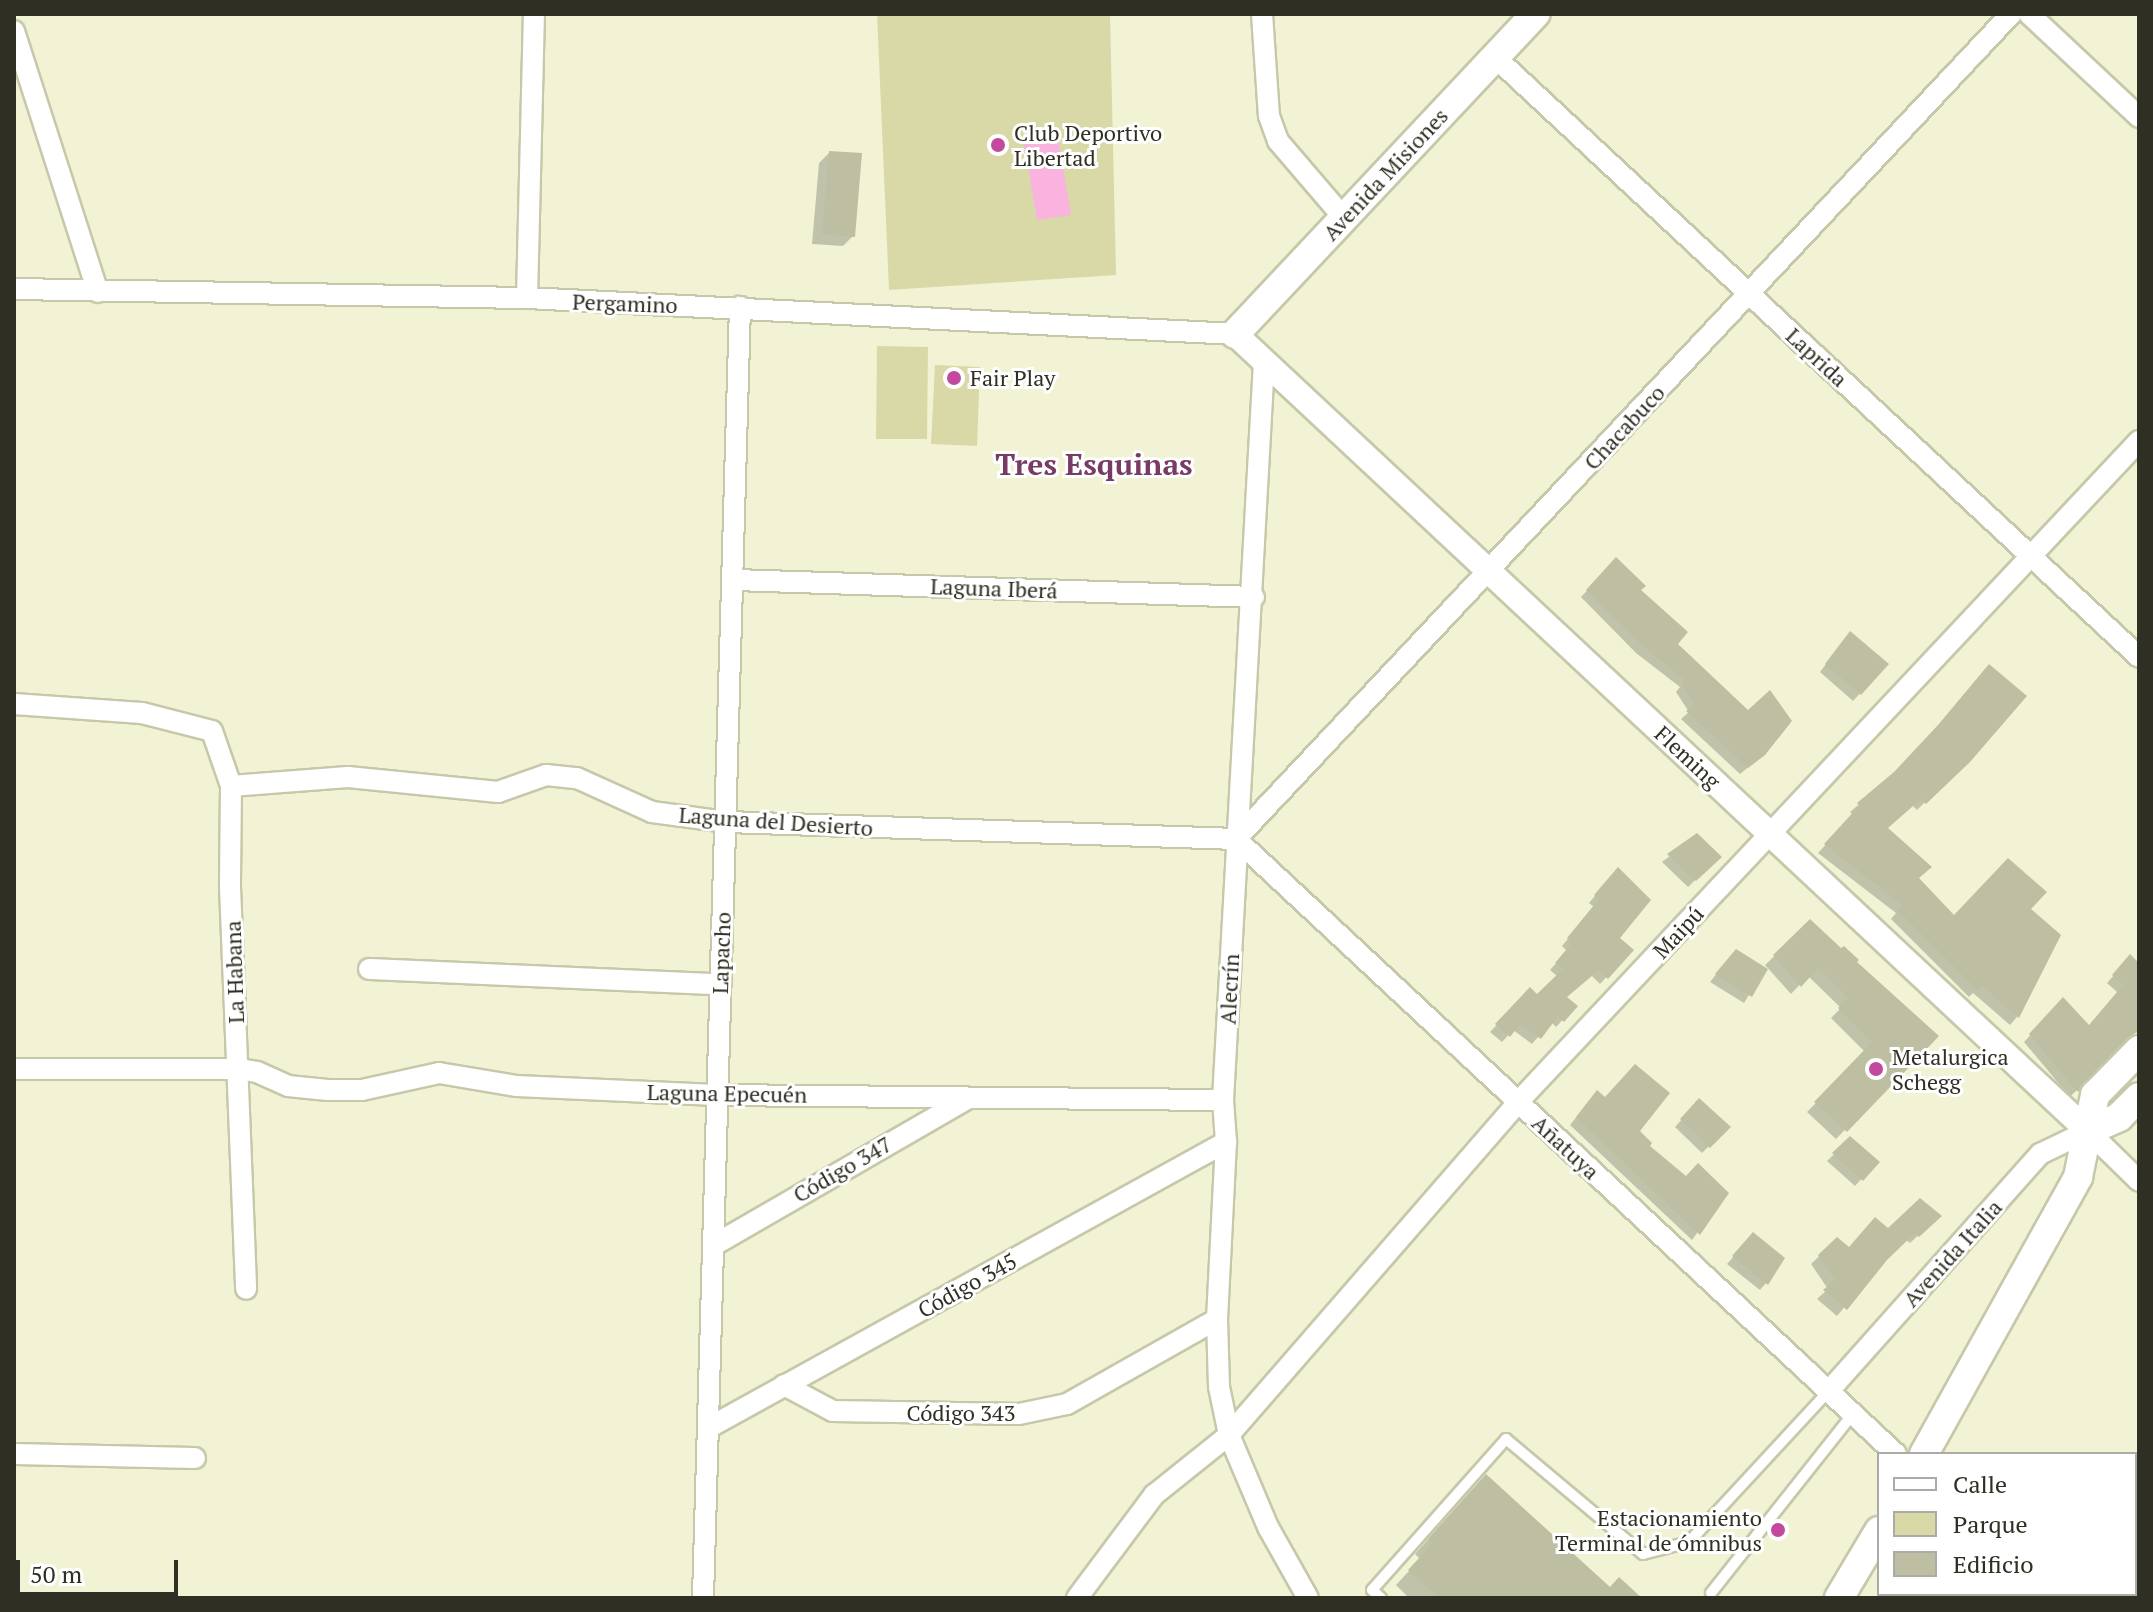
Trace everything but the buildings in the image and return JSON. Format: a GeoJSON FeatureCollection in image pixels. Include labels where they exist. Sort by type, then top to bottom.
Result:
{"type":"FeatureCollection","features":[{"type":"Feature","properties":{"kind":"main road","name":"Avenida Misiones"},"geometry":{"type":"LineString","coordinates":[[1235,334],[1535,14]]}},
{"type":"Feature","properties":{"kind":"main road"},"geometry":{"type":"LineString","coordinates":[[1925,1452],[2078,1177],[2095,1095],[2139,1050]]}},
{"type":"Feature","properties":{"kind":"main road","name":"Avenida Italia"},"geometry":{"type":"LineString","coordinates":[[2088,1131],[2119,1117],[2139,1097]]}},
{"type":"Feature","properties":{"kind":"main road"},"geometry":{"type":"LineString","coordinates":[[1839,1598],[1877,1534]]}},
{"type":"Feature","properties":{"kind":"street"},"geometry":{"type":"LineString","coordinates":[[527,298],[534,14]]}},
{"type":"Feature","properties":{"kind":"street"},"geometry":{"type":"LineString","coordinates":[[1262,14],[1269,116],[1278,141],[1344,218]]}},
{"type":"Feature","properties":{"kind":"street","name":"Chacabuco"},"geometry":{"type":"LineString","coordinates":[[1236,839],[2011,14]]}},
{"type":"Feature","properties":{"kind":"street"},"geometry":{"type":"LineString","coordinates":[[2029,14],[2139,117]]}},
{"type":"Feature","properties":{"kind":"street"},"geometry":{"type":"LineString","coordinates":[[14,31],[98,292]]}},
{"type":"Feature","properties":{"kind":"street","name":"Laprida"},"geometry":{"type":"LineString","coordinates":[[1495,57],[2139,657]]}},
{"type":"Feature","properties":{"kind":"street","name":"Pergamino"},"geometry":{"type":"LineString","coordinates":[[14,289],[527,298],[1235,334]]}},
{"type":"Feature","properties":{"kind":"street","name":"Lapacho"},"geometry":{"type":"LineString","coordinates":[[703,1598],[740,307]]}},
{"type":"Feature","properties":{"kind":"street","name":"Fleming"},"geometry":{"type":"LineString","coordinates":[[1235,334],[2139,1181]]}},
{"type":"Feature","properties":{"kind":"street","name":"Alecrín"},"geometry":{"type":"LineString","coordinates":[[1264,362],[1254,597],[1236,839],[1223,1100],[1226,1142],[1217,1319],[1219,1387],[1229,1435],[1268,1527],[1308,1598]]}},
{"type":"Feature","properties":{"kind":"street","name":"Maipú"},"geometry":{"type":"LineString","coordinates":[[1077,1598],[1154,1495],[1229,1435],[1518,1102],[2139,441]]}},
{"type":"Feature","properties":{"kind":"street","name":"Laguna Iberá"},"geometry":{"type":"LineString","coordinates":[[734,580],[1254,597]]}},
{"type":"Feature","properties":{"kind":"street","name":"La Habana"},"geometry":{"type":"LineString","coordinates":[[14,704],[142,713],[212,731],[231,786],[230,887],[246,1289]]}},
{"type":"Feature","properties":{"kind":"street","name":"Laguna del Desierto"},"geometry":{"type":"LineString","coordinates":[[231,786],[348,777],[498,792],[546,775],[577,778],[652,812],[727,822],[1236,839]]}},
{"type":"Feature","properties":{"kind":"street","name":"Añatuya"},"geometry":{"type":"LineString","coordinates":[[1236,839],[1894,1452]]}},
{"type":"Feature","properties":{"kind":"street"},"geometry":{"type":"LineString","coordinates":[[369,969],[719,984]]}},
{"type":"Feature","properties":{"kind":"street","name":"Laguna Epecuén"},"geometry":{"type":"LineString","coordinates":[[14,1069],[238,1069],[257,1072],[288,1086],[328,1090],[362,1090],[439,1073],[517,1086],[716,1095],[1223,1100]]}},
{"type":"Feature","properties":{"kind":"street","name":"Código 347"},"geometry":{"type":"LineString","coordinates":[[714,1245],[972,1096]]}},
{"type":"Feature","properties":{"kind":"street","name":"Avenida Italia"},"geometry":{"type":"LineString","coordinates":[[1828,1392],[2040,1154],[2088,1131]]}},
{"type":"Feature","properties":{"kind":"street","name":"Código 345"},"geometry":{"type":"LineString","coordinates":[[708,1428],[1226,1142]]}},
{"type":"Feature","properties":{"kind":"street","name":"Código 343"},"geometry":{"type":"LineString","coordinates":[[784,1385],[833,1411],[1019,1414],[1067,1404],[1217,1319]]}},
{"type":"Feature","properties":{"kind":"street"},"geometry":{"type":"LineString","coordinates":[[14,1454],[195,1458]]}},
{"type":"Feature","properties":{"kind":"lane"},"geometry":{"type":"LineString","coordinates":[[1381,1598],[1372,1590],[1506,1439],[1643,1554],[1689,1542],[1828,1392]]}},
{"type":"Feature","properties":{"kind":"lane"},"geometry":{"type":"LineString","coordinates":[[1711,1593],[1853,1414]]}},
{"type":"Feature","properties":{"kind":"green space","name":"Club Deportivo Libertad"},"geometry":{"type":"Polygon","coordinates":[[[877,14],[1110,14],[1116,275],[889,290],[877,14]]]}},
{"type":"Feature","properties":{"kind":"green space"},"geometry":{"type":"Polygon","coordinates":[[[877,346],[928,347],[927,439],[876,439],[877,346]]]}},
{"type":"Feature","properties":{"kind":"green space"},"geometry":{"type":"Polygon","coordinates":[[[935,365],[980,367],[977,446],[931,444],[935,365]]]}},
{"type":"Feature","properties":{"kind":"shaded area"},"geometry":{"type":"Polygon","coordinates":[[[1058,138],[1071,215],[1037,220],[1024,144],[1058,138]]]}},
{"type":"Feature","properties":{"kind":"place","name":"Club Deportivo Libertad"},"geometry":{"type":"Point","coordinates":[998,145]}},
{"type":"Feature","properties":{"kind":"place","name":"Fair Play"},"geometry":{"type":"Point","coordinates":[954,378]}},
{"type":"Feature","properties":{"kind":"place","name":"Metalurgica Schegg"},"geometry":{"type":"Point","coordinates":[1876,1069]}},
{"type":"Feature","properties":{"kind":"place","name":"Estacionamiento Terminal de ómnibus"},"geometry":{"type":"Point","coordinates":[1778,1530]}},
{"type":"Feature","properties":{"kind":"district","name":"Tres Esquinas"},"geometry":{"type":"Point","coordinates":[1094,464]}}]}
